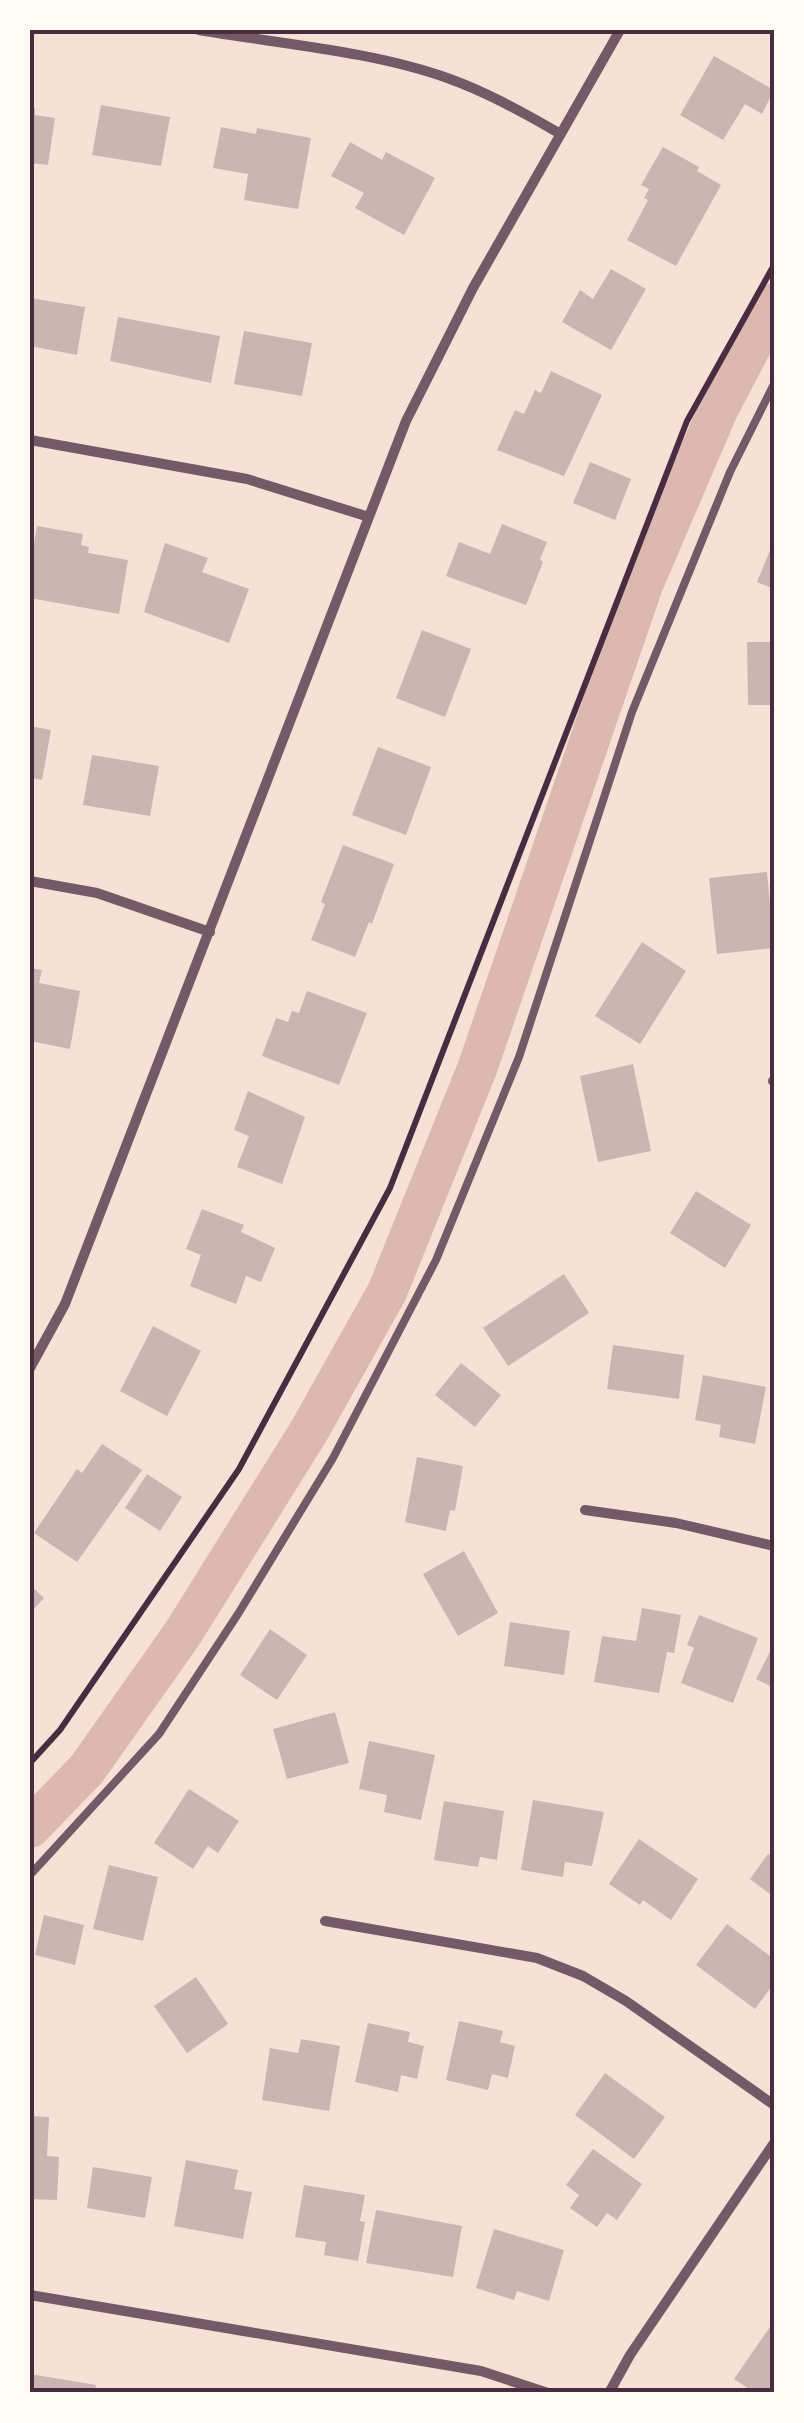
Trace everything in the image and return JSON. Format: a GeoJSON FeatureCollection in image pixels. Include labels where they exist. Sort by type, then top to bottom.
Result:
{"type":"FeatureCollection","features":[{"type":"Feature","properties":{"kind":"street"},"geometry":{"type":"LineString","coordinates":[[200,30],[380,61],[448,78],[561,134]]}},
{"type":"Feature","properties":{"kind":"street"},"geometry":{"type":"LineString","coordinates":[[31,1363],[65,1304],[406,422],[473,288],[620,30]]}},
{"type":"Feature","properties":{"kind":"street"},"geometry":{"type":"LineString","coordinates":[[30,440],[246,479],[370,517]]}},
{"type":"Feature","properties":{"kind":"street"},"geometry":{"type":"LineString","coordinates":[[30,881],[96,892],[210,932]]}},
{"type":"Feature","properties":{"kind":"street"},"geometry":{"type":"LineString","coordinates":[[584,1510],[676,1523],[774,1546]]}},
{"type":"Feature","properties":{"kind":"street"},"geometry":{"type":"LineString","coordinates":[[325,1920],[537,1958],[583,1976],[626,2001],[774,2105]]}},
{"type":"Feature","properties":{"kind":"street"},"geometry":{"type":"LineString","coordinates":[[609,2393],[630,2355],[774,2143]]}},
{"type":"Feature","properties":{"kind":"street"},"geometry":{"type":"LineString","coordinates":[[30,2294],[462,2367],[548,2393]]}},
{"type":"Feature","properties":{"kind":"lane"},"geometry":{"type":"LineString","coordinates":[[30,1875],[158,1734],[238,1614],[333,1458],[436,1260],[520,1056],[632,712],[730,472],[774,384]]}},
{"type":"Feature","properties":{"kind":"path"},"geometry":{"type":"LineString","coordinates":[[30,1763],[60,1730],[240,1469],[390,1188],[687,421],[774,265]]}},
{"type":"Feature","properties":{"kind":"building"},"geometry":{"type":"Polygon","coordinates":[[[714,56],[774,90],[762,114],[745,104],[723,140],[680,115],[714,56]]]}},
{"type":"Feature","properties":{"kind":"building"},"geometry":{"type":"Polygon","coordinates":[[[101,105],[170,117],[161,166],[92,155],[101,105]]]}},
{"type":"Feature","properties":{"kind":"building"},"geometry":{"type":"Polygon","coordinates":[[[30,108],[35,108],[35,115],[55,118],[48,165],[30,163],[30,108]]]}},
{"type":"Feature","properties":{"kind":"building"},"geometry":{"type":"Polygon","coordinates":[[[221,127],[256,134],[257,128],[311,138],[298,209],[244,200],[248,174],[213,168],[221,127]]]}},
{"type":"Feature","properties":{"kind":"building"},"geometry":{"type":"Polygon","coordinates":[[[350,142],[382,160],[386,152],[435,178],[404,235],[355,208],[364,193],[331,176],[350,142]]]}},
{"type":"Feature","properties":{"kind":"building"},"geometry":{"type":"Polygon","coordinates":[[[663,147],[721,185],[676,266],[627,240],[648,200],[644,198],[649,189],[641,185],[663,147]]]}},
{"type":"Feature","properties":{"kind":"building"},"geometry":{"type":"Polygon","coordinates":[[[611,269],[646,289],[611,350],[562,322],[580,290],[593,299],[611,269]]]}},
{"type":"Feature","properties":{"kind":"building"},"geometry":{"type":"Polygon","coordinates":[[[30,298],[85,307],[77,355],[30,346],[30,298]]]}},
{"type":"Feature","properties":{"kind":"building"},"geometry":{"type":"Polygon","coordinates":[[[118,317],[220,336],[211,383],[110,361],[118,317]]]}},
{"type":"Feature","properties":{"kind":"building"},"geometry":{"type":"Polygon","coordinates":[[[244,331],[312,343],[302,396],[234,384],[244,331]]]}},
{"type":"Feature","properties":{"kind":"building"},"geometry":{"type":"Polygon","coordinates":[[[551,371],[602,395],[564,476],[497,450],[515,410],[524,414],[535,390],[541,393],[551,371]]]}},
{"type":"Feature","properties":{"kind":"building"},"geometry":{"type":"Polygon","coordinates":[[[590,462],[631,479],[615,520],[573,503],[590,462]]]}},
{"type":"Feature","properties":{"kind":"building"},"geometry":{"type":"Polygon","coordinates":[[[502,524],[547,542],[526,605],[446,576],[459,542],[490,554],[502,524]]]}},
{"type":"Feature","properties":{"kind":"building"},"geometry":{"type":"Polygon","coordinates":[[[37,526],[83,534],[81,545],[89,547],[88,553],[128,560],[119,614],[30,598],[37,526]]]}},
{"type":"Feature","properties":{"kind":"building"},"geometry":{"type":"Polygon","coordinates":[[[774,541],[774,589],[757,582],[774,541]]]}},
{"type":"Feature","properties":{"kind":"building"},"geometry":{"type":"Polygon","coordinates":[[[165,543],[208,558],[202,572],[249,589],[229,643],[144,612],[165,543]]]}},
{"type":"Feature","properties":{"kind":"building"},"geometry":{"type":"Polygon","coordinates":[[[422,630],[471,649],[445,717],[396,698],[422,630]]]}},
{"type":"Feature","properties":{"kind":"building"},"geometry":{"type":"Polygon","coordinates":[[[747,642],[774,642],[774,705],[748,705],[747,642]]]}},
{"type":"Feature","properties":{"kind":"building"},"geometry":{"type":"Polygon","coordinates":[[[30,726],[51,730],[42,780],[30,778],[30,726]]]}},
{"type":"Feature","properties":{"kind":"building"},"geometry":{"type":"Polygon","coordinates":[[[378,747],[431,767],[406,835],[352,815],[378,747]]]}},
{"type":"Feature","properties":{"kind":"building"},"geometry":{"type":"Polygon","coordinates":[[[92,755],[159,766],[150,816],[83,805],[92,755]]]}},
{"type":"Feature","properties":{"kind":"building"},"geometry":{"type":"Polygon","coordinates":[[[343,845],[394,864],[355,957],[311,940],[343,845]]]}},
{"type":"Feature","properties":{"kind":"building"},"geometry":{"type":"Polygon","coordinates":[[[767,872],[774,948],[717,954],[709,878],[767,872]]]}},
{"type":"Feature","properties":{"kind":"building"},"geometry":{"type":"Polygon","coordinates":[[[642,942],[686,971],[640,1044],[595,1016],[642,942]]]}},
{"type":"Feature","properties":{"kind":"building"},"geometry":{"type":"Polygon","coordinates":[[[30,968],[42,970],[39,983],[80,991],[70,1049],[30,1041],[30,968]]]}},
{"type":"Feature","properties":{"kind":"building"},"geometry":{"type":"Polygon","coordinates":[[[307,991],[367,1013],[339,1085],[262,1056],[276,1018],[288,1022],[292,1011],[299,1013],[307,991]]]}},
{"type":"Feature","properties":{"kind":"building"},"geometry":{"type":"Polygon","coordinates":[[[633,1064],[651,1151],[598,1162],[580,1076],[633,1064]]]}},
{"type":"Feature","properties":{"kind":"building"},"geometry":{"type":"Polygon","coordinates":[[[248,1091],[305,1117],[282,1184],[237,1167],[249,1136],[234,1130],[248,1091]]]}},
{"type":"Feature","properties":{"kind":"building"},"geometry":{"type":"Polygon","coordinates":[[[696,1191],[751,1225],[725,1268],[670,1233],[696,1191]]]}},
{"type":"Feature","properties":{"kind":"building"},"geometry":{"type":"Polygon","coordinates":[[[202,1209],[244,1225],[241,1232],[275,1248],[261,1282],[246,1276],[236,1304],[190,1286],[201,1255],[186,1249],[202,1209]]]}},
{"type":"Feature","properties":{"kind":"building"},"geometry":{"type":"Polygon","coordinates":[[[564,1274],[589,1313],[508,1366],[483,1328],[564,1274]]]}},
{"type":"Feature","properties":{"kind":"building"},"geometry":{"type":"Polygon","coordinates":[[[153,1326],[201,1351],[167,1416],[120,1391],[153,1326]]]}},
{"type":"Feature","properties":{"kind":"building"},"geometry":{"type":"Polygon","coordinates":[[[613,1345],[684,1355],[679,1399],[607,1389],[613,1345]]]}},
{"type":"Feature","properties":{"kind":"building"},"geometry":{"type":"Polygon","coordinates":[[[461,1363],[501,1395],[475,1427],[435,1395],[461,1363]]]}},
{"type":"Feature","properties":{"kind":"building"},"geometry":{"type":"Polygon","coordinates":[[[703,1375],[766,1387],[755,1444],[719,1437],[721,1425],[695,1420],[703,1375]]]}},
{"type":"Feature","properties":{"kind":"building"},"geometry":{"type":"Polygon","coordinates":[[[102,1444],[142,1470],[77,1562],[34,1533],[77,1469],[82,1473],[102,1444]]]}},
{"type":"Feature","properties":{"kind":"building"},"geometry":{"type":"Polygon","coordinates":[[[417,1457],[463,1466],[455,1511],[450,1510],[446,1531],[405,1522],[417,1457]]]}},
{"type":"Feature","properties":{"kind":"building"},"geometry":{"type":"Polygon","coordinates":[[[147,1474],[182,1497],[160,1531],[125,1508],[147,1474]]]}},
{"type":"Feature","properties":{"kind":"building"},"geometry":{"type":"Polygon","coordinates":[[[464,1551],[498,1613],[458,1636],[423,1574],[464,1551]]]}},
{"type":"Feature","properties":{"kind":"building"},"geometry":{"type":"Polygon","coordinates":[[[30,1585],[44,1598],[30,1613],[30,1585]]]}},
{"type":"Feature","properties":{"kind":"building"},"geometry":{"type":"Polygon","coordinates":[[[642,1608],[681,1615],[674,1653],[667,1652],[659,1693],[594,1682],[602,1636],[636,1641],[642,1608]]]}},
{"type":"Feature","properties":{"kind":"building"},"geometry":{"type":"Polygon","coordinates":[[[699,1615],[758,1638],[733,1703],[681,1683],[694,1648],[687,1645],[699,1615]]]}},
{"type":"Feature","properties":{"kind":"building"},"geometry":{"type":"Polygon","coordinates":[[[510,1622],[570,1631],[564,1675],[504,1666],[510,1622]]]}},
{"type":"Feature","properties":{"kind":"building"},"geometry":{"type":"Polygon","coordinates":[[[270,1629],[307,1655],[277,1700],[240,1675],[270,1629]]]}},
{"type":"Feature","properties":{"kind":"building"},"geometry":{"type":"Polygon","coordinates":[[[774,1644],[774,1688],[756,1679],[774,1644]]]}},
{"type":"Feature","properties":{"kind":"building"},"geometry":{"type":"Polygon","coordinates":[[[335,1712],[349,1763],[287,1779],[273,1729],[335,1712]]]}},
{"type":"Feature","properties":{"kind":"building"},"geometry":{"type":"Polygon","coordinates":[[[369,1741],[435,1755],[421,1820],[384,1812],[387,1795],[359,1789],[369,1741]]]}},
{"type":"Feature","properties":{"kind":"building"},"geometry":{"type":"Polygon","coordinates":[[[189,1789],[239,1821],[218,1853],[208,1846],[193,1869],[154,1843],[189,1789]]]}},
{"type":"Feature","properties":{"kind":"building"},"geometry":{"type":"Polygon","coordinates":[[[533,1800],[604,1812],[592,1866],[565,1862],[563,1877],[521,1870],[533,1800]]]}},
{"type":"Feature","properties":{"kind":"building"},"geometry":{"type":"Polygon","coordinates":[[[444,1801],[504,1811],[497,1860],[480,1857],[478,1867],[434,1860],[444,1801]]]}},
{"type":"Feature","properties":{"kind":"building"},"geometry":{"type":"Polygon","coordinates":[[[639,1839],[698,1879],[671,1920],[643,1900],[640,1905],[609,1884],[639,1839]]]}},
{"type":"Feature","properties":{"kind":"building"},"geometry":{"type":"Polygon","coordinates":[[[768,1854],[774,1858],[774,1897],[750,1879],[768,1854]]]}},
{"type":"Feature","properties":{"kind":"building"},"geometry":{"type":"Polygon","coordinates":[[[109,1865],[158,1877],[143,1941],[93,1929],[109,1865]]]}},
{"type":"Feature","properties":{"kind":"building"},"geometry":{"type":"Polygon","coordinates":[[[44,1915],[84,1925],[75,1965],[35,1955],[44,1915]]]}},
{"type":"Feature","properties":{"kind":"building"},"geometry":{"type":"Polygon","coordinates":[[[727,1924],[774,1959],[774,1983],[755,2009],[696,1965],[727,1924]]]}},
{"type":"Feature","properties":{"kind":"building"},"geometry":{"type":"Polygon","coordinates":[[[196,1977],[228,2024],[187,2053],[154,2006],[196,1977]]]}},
{"type":"Feature","properties":{"kind":"building"},"geometry":{"type":"Polygon","coordinates":[[[459,2021],[503,2031],[500,2042],[515,2046],[508,2078],[492,2074],[488,2090],[446,2080],[459,2021]]]}},
{"type":"Feature","properties":{"kind":"building"},"geometry":{"type":"Polygon","coordinates":[[[368,2023],[410,2032],[408,2042],[424,2046],[417,2079],[401,2075],[398,2092],[355,2082],[368,2023]]]}},
{"type":"Feature","properties":{"kind":"building"},"geometry":{"type":"Polygon","coordinates":[[[301,2039],[340,2046],[329,2111],[262,2100],[270,2048],[298,2053],[301,2039]]]}},
{"type":"Feature","properties":{"kind":"building"},"geometry":{"type":"Polygon","coordinates":[[[605,2073],[665,2117],[634,2159],[575,2115],[605,2073]]]}},
{"type":"Feature","properties":{"kind":"building"},"geometry":{"type":"Polygon","coordinates":[[[30,2116],[49,2117],[47,2156],[59,2157],[57,2200],[30,2199],[30,2116]]]}},
{"type":"Feature","properties":{"kind":"building"},"geometry":{"type":"Polygon","coordinates":[[[593,2149],[642,2184],[617,2220],[607,2213],[597,2227],[570,2208],[579,2195],[566,2185],[593,2149]]]}},
{"type":"Feature","properties":{"kind":"building"},"geometry":{"type":"Polygon","coordinates":[[[186,2160],[238,2170],[234,2189],[252,2192],[243,2239],[174,2226],[186,2160]]]}},
{"type":"Feature","properties":{"kind":"building"},"geometry":{"type":"Polygon","coordinates":[[[93,2167],[152,2177],[145,2218],[87,2208],[93,2167]]]}},
{"type":"Feature","properties":{"kind":"building"},"geometry":{"type":"Polygon","coordinates":[[[304,2185],[365,2195],[358,2261],[324,2255],[326,2242],[295,2237],[304,2185]]]}},
{"type":"Feature","properties":{"kind":"building"},"geometry":{"type":"Polygon","coordinates":[[[376,2210],[462,2226],[453,2277],[366,2263],[376,2210]]]}},
{"type":"Feature","properties":{"kind":"building"},"geometry":{"type":"Polygon","coordinates":[[[494,2229],[564,2250],[549,2301],[517,2291],[514,2300],[476,2288],[494,2229]]]}},
{"type":"Feature","properties":{"kind":"building"},"geometry":{"type":"Polygon","coordinates":[[[772,2324],[774,2393],[755,2393],[734,2379],[772,2324]]]}},
{"type":"Feature","properties":{"kind":"building"},"geometry":{"type":"Polygon","coordinates":[[[30,2374],[96,2385],[94,2393],[30,2393],[30,2374]]]}},
{"type":"Feature","properties":{"kind":"waterway"},"geometry":{"type":"LineString","coordinates":[[30,1828],[87,1769],[183,1633],[309,1431],[387,1292],[477,1069],[643,585],[718,410],[774,303]]}}]}
